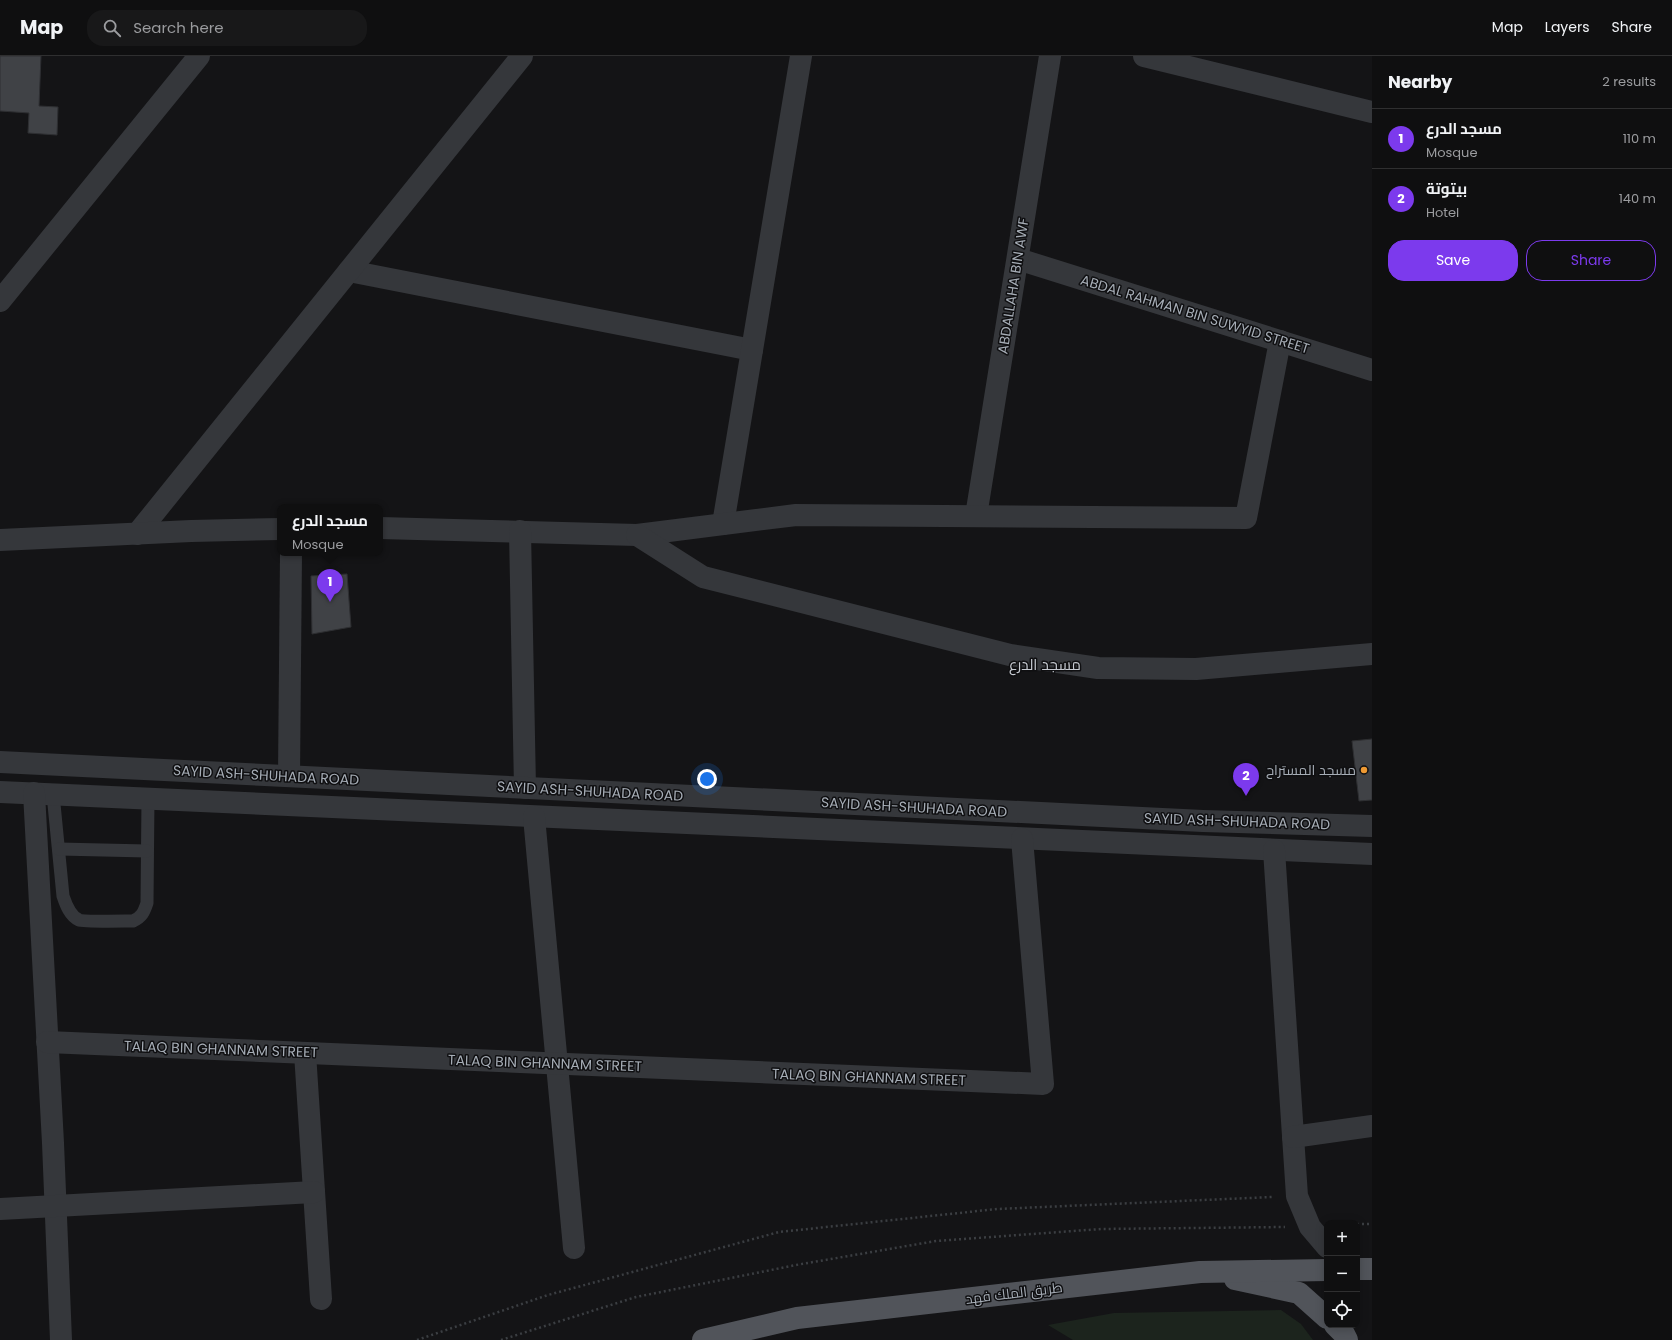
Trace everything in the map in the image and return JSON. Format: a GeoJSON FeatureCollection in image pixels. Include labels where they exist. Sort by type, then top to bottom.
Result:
{"type":"FeatureCollection","features":[{"type":"Feature","properties":{"kind":"main road","name":"طريق الملك فهد"},"geometry":{"type":"LineString","coordinates":[[703,1340],[797,1318],[1200,1272],[1324,1270]]}},
{"type":"Feature","properties":{"kind":"main road"},"geometry":{"type":"LineString","coordinates":[[1200,1272],[1299,1294],[1324,1315]]}},
{"type":"Feature","properties":{"kind":"main road"},"geometry":{"type":"LineString","coordinates":[[1338,1328],[1347,1340]]}},
{"type":"Feature","properties":{"kind":"street"},"geometry":{"type":"LineString","coordinates":[[0,301],[199,56]]}},
{"type":"Feature","properties":{"kind":"street"},"geometry":{"type":"LineString","coordinates":[[137,534],[522,56]]}},
{"type":"Feature","properties":{"kind":"street"},"geometry":{"type":"LineString","coordinates":[[723,524],[801,56]]}},
{"type":"Feature","properties":{"kind":"street","name":"ABDALLAHA BIN AWF"},"geometry":{"type":"LineString","coordinates":[[976,516],[1050,56]]}},
{"type":"Feature","properties":{"kind":"street"},"geometry":{"type":"LineString","coordinates":[[1144,56],[1372,112]]}},
{"type":"Feature","properties":{"kind":"street","name":"ABDAL RAHMAN BIN SUWYID STREET"},"geometry":{"type":"LineString","coordinates":[[1018,259],[1372,370]]}},
{"type":"Feature","properties":{"kind":"street"},"geometry":{"type":"LineString","coordinates":[[349,270],[752,350]]}},
{"type":"Feature","properties":{"kind":"street"},"geometry":{"type":"LineString","coordinates":[[383,528],[637,535],[796,515],[1246,518],[1280,341]]}},
{"type":"Feature","properties":{"kind":"street"},"geometry":{"type":"LineString","coordinates":[[0,540],[277,529]]}},
{"type":"Feature","properties":{"kind":"street"},"geometry":{"type":"LineString","coordinates":[[520,531],[525,788]]}},
{"type":"Feature","properties":{"kind":"street"},"geometry":{"type":"LineString","coordinates":[[637,535],[703,577],[1010,654],[1098,668],[1196,669],[1372,654]]}},
{"type":"Feature","properties":{"kind":"street"},"geometry":{"type":"LineString","coordinates":[[289,776],[291,556]]}},
{"type":"Feature","properties":{"kind":"street","name":"SAYID ASH-SHUHADA ROAD"},"geometry":{"type":"LineString","coordinates":[[0,762],[1203,821],[1372,826]]}},
{"type":"Feature","properties":{"kind":"street","name":"SAYID ASH-SHUHADA ROAD"},"geometry":{"type":"LineString","coordinates":[[0,792],[1372,854]]}},
{"type":"Feature","properties":{"kind":"street"},"geometry":{"type":"LineString","coordinates":[[43,794],[47,1042],[61,1340]]}},
{"type":"Feature","properties":{"kind":"street"},"geometry":{"type":"LineString","coordinates":[[534,816],[574,1248]]}},
{"type":"Feature","properties":{"kind":"street","name":"TALAQ BIN GHANNAM STREET"},"geometry":{"type":"LineString","coordinates":[[47,1042],[1043,1084],[1022,839]]}},
{"type":"Feature","properties":{"kind":"street"},"geometry":{"type":"LineString","coordinates":[[1274,850],[1297,1196],[1310,1227],[1324,1243]]}},
{"type":"Feature","properties":{"kind":"street"},"geometry":{"type":"LineString","coordinates":[[305,1053],[321,1299]]}},
{"type":"Feature","properties":{"kind":"street"},"geometry":{"type":"LineString","coordinates":[[1293,1137],[1372,1126]]}},
{"type":"Feature","properties":{"kind":"street"},"geometry":{"type":"LineString","coordinates":[[0,1209],[314,1192]]}},
{"type":"Feature","properties":{"kind":"lane"},"geometry":{"type":"LineString","coordinates":[[43,794],[58,849],[63,896],[67,908],[79,920],[133,921],[140,918],[147,903],[148,798]]}},
{"type":"Feature","properties":{"kind":"lane"},"geometry":{"type":"LineString","coordinates":[[58,849],[147,851]]}},
{"type":"Feature","properties":{"kind":"path"},"geometry":{"type":"LineString","coordinates":[[416,1340],[548,1295],[779,1232],[997,1209],[1297,1196]]}},
{"type":"Feature","properties":{"kind":"path"},"geometry":{"type":"LineString","coordinates":[[1360,1224],[1372,1224]]}},
{"type":"Feature","properties":{"kind":"path"},"geometry":{"type":"LineString","coordinates":[[501,1340],[636,1297],[796,1265],[936,1241],[1101,1229],[1310,1227]]}},
{"type":"Feature","properties":{"kind":"shaded area"},"geometry":{"type":"Polygon","coordinates":[[[1281,1310],[1301,1324],[1313,1340],[1073,1340],[1048,1325],[1114,1313],[1281,1310]]]}},
{"type":"Feature","properties":{"kind":"building"},"geometry":{"type":"Polygon","coordinates":[[[0,56],[41,56],[39,106],[58,107],[57,135],[28,133],[29,113],[0,111],[0,56]]]}},
{"type":"Feature","properties":{"kind":"building"},"geometry":{"type":"Polygon","coordinates":[[[347,574],[351,627],[312,634],[311,576],[347,574]]]}},
{"type":"Feature","properties":{"kind":"building","name":"مسجد المستراح"},"geometry":{"type":"Polygon","coordinates":[[[1372,739],[1372,800],[1359,801],[1352,741],[1372,739]]]}},
{"type":"Feature","properties":{"kind":"place","name":"مسجد الدرع"},"geometry":{"type":"Point","coordinates":[330,602]}},
{"type":"Feature","properties":{"kind":"place","name":"مسجد المستراح"},"geometry":{"type":"Point","coordinates":[1364,770]}},
{"type":"Feature","properties":{"kind":"place","name":"بيتوتة"},"geometry":{"type":"Point","coordinates":[1246,796]}},
{"type":"Feature","properties":{"kind":"district","name":"مسجد الدرع"},"geometry":{"type":"Point","coordinates":[1045,665]}}]}
